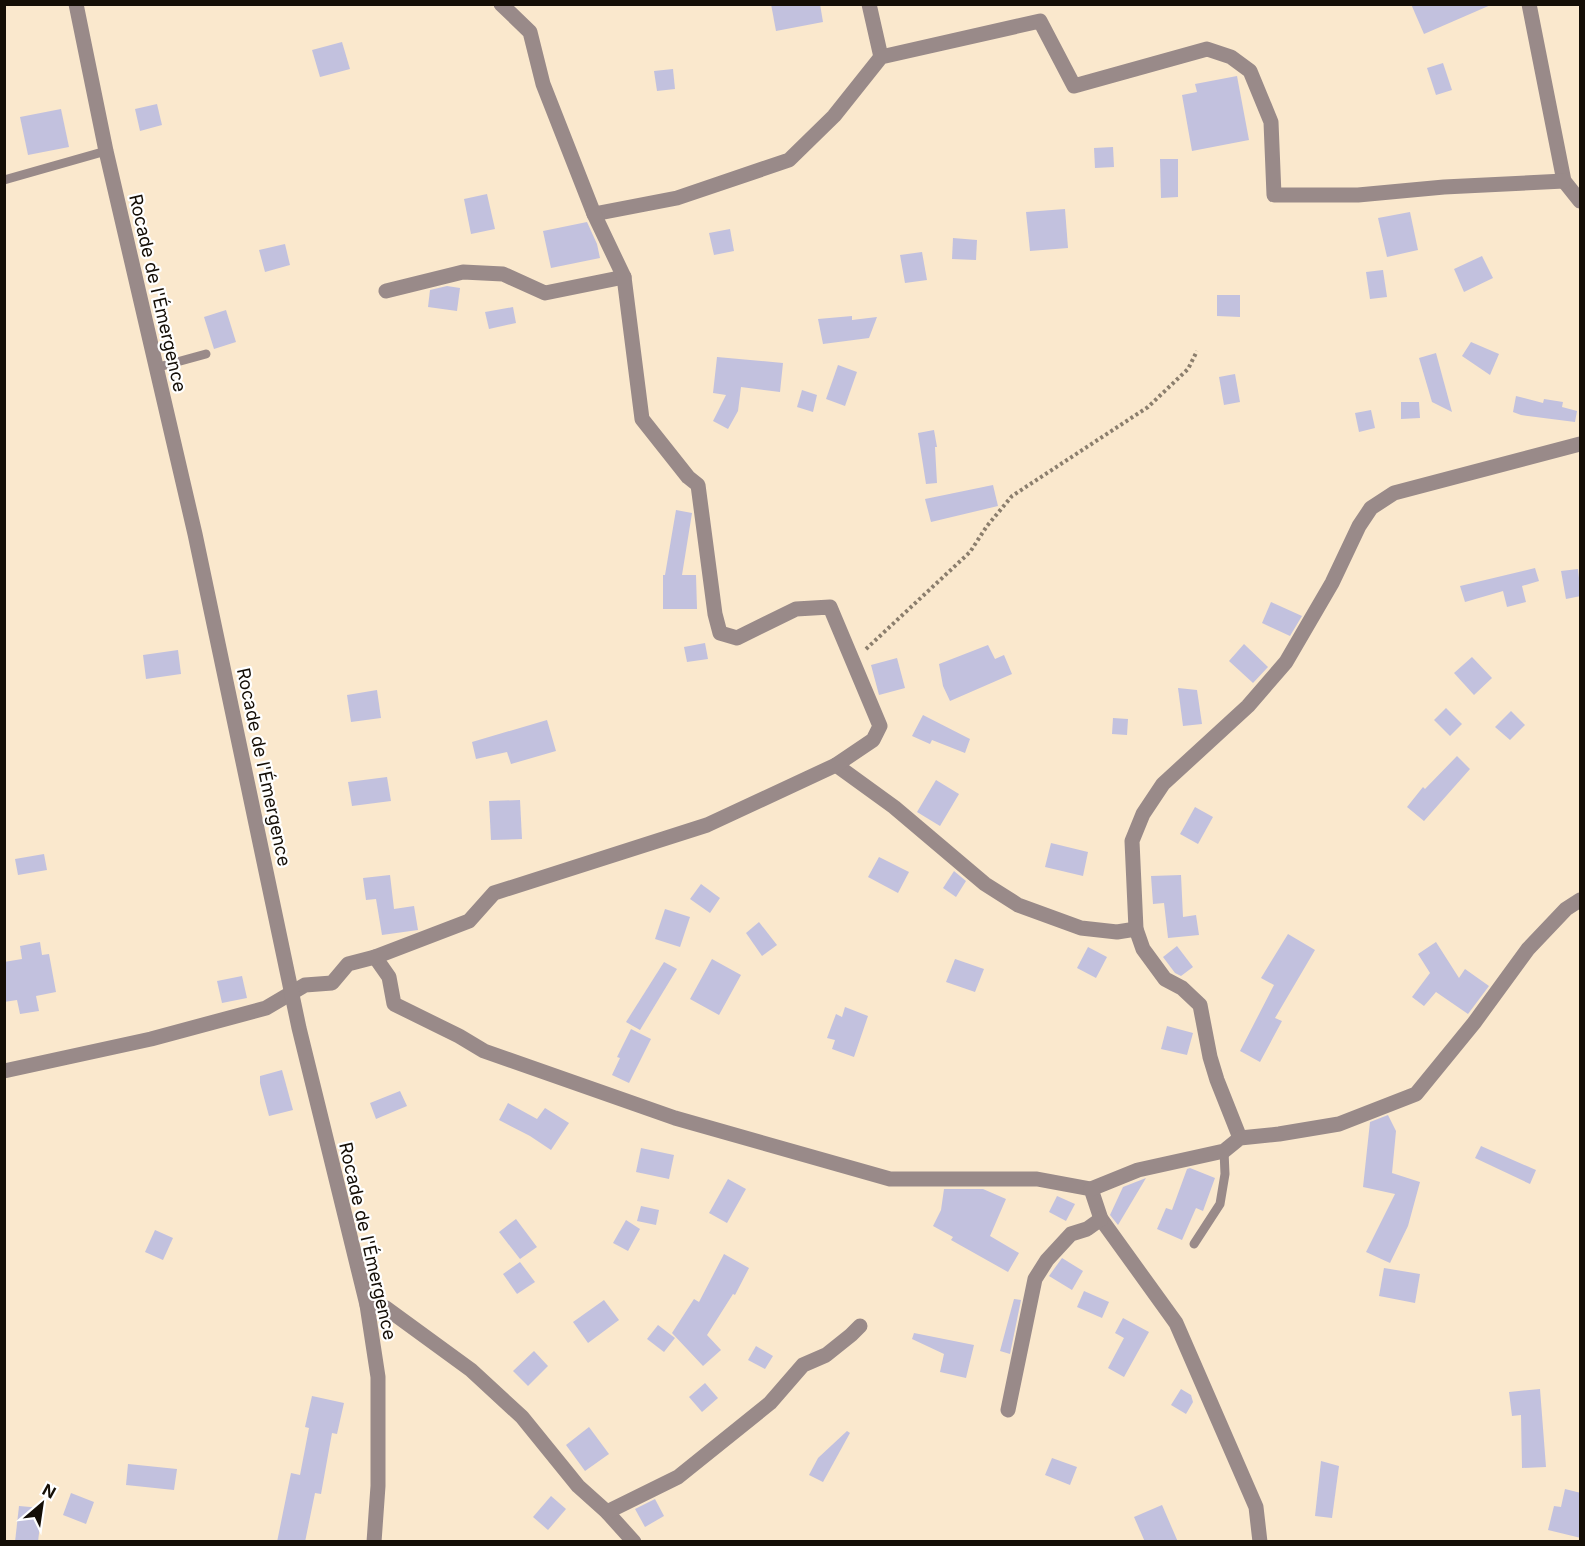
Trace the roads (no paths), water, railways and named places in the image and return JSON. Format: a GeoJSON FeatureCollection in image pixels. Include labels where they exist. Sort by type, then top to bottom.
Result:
{"type":"FeatureCollection","features":[{"type":"Feature","properties":{"kind":"street","name":"Rocade de l'Émergence"},"geometry":{"type":"LineString","coordinates":[[76,4],[106,151],[195,534],[320,1120],[366,1305],[378,1377],[378,1486],[374,1542]]}},
{"type":"Feature","properties":{"kind":"street"},"geometry":{"type":"LineString","coordinates":[[4,1071],[151,1039],[266,1008],[304,985],[333,982],[348,964],[375,957],[469,921],[494,893],[707,825],[836,765],[873,740],[880,726],[830,608],[796,609],[737,638],[720,633],[715,614],[698,485],[688,477],[642,419],[624,277],[594,214],[543,84],[530,32],[501,4]]}},
{"type":"Feature","properties":{"kind":"street"},"geometry":{"type":"LineString","coordinates":[[869,4],[881,57]]}},
{"type":"Feature","properties":{"kind":"street"},"geometry":{"type":"LineString","coordinates":[[1529,4],[1564,181],[1581,201]]}},
{"type":"Feature","properties":{"kind":"street"},"geometry":{"type":"LineString","coordinates":[[594,214],[677,198],[789,160],[834,116],[881,57],[1040,21],[1074,86],[1207,49],[1232,57],[1250,71],[1271,122],[1274,195],[1358,195],[1444,187],[1564,181]]}},
{"type":"Feature","properties":{"kind":"street"},"geometry":{"type":"LineString","coordinates":[[386,291],[463,272],[502,274],[545,293],[624,277]]}},
{"type":"Feature","properties":{"kind":"street"},"geometry":{"type":"LineString","coordinates":[[1240,1138],[1210,1057],[1200,1005],[1182,988],[1165,979],[1143,949],[1137,929],[1132,841],[1143,814],[1163,784],[1248,706],[1286,662],[1332,583],[1359,526],[1371,508],[1394,494],[1581,444]]}},
{"type":"Feature","properties":{"kind":"street"},"geometry":{"type":"LineString","coordinates":[[836,765],[894,807],[985,884],[1018,904],[1081,928],[1117,932],[1137,929]]}},
{"type":"Feature","properties":{"kind":"street"},"geometry":{"type":"LineString","coordinates":[[375,957],[389,977],[394,1004],[459,1036],[484,1052],[675,1118],[890,1179],[1037,1179],[1091,1189],[1138,1170],[1224,1151],[1240,1138],[1339,1124],[1416,1094],[1474,1023],[1528,949],[1566,909],[1581,900]]}},
{"type":"Feature","properties":{"kind":"street"},"geometry":{"type":"LineString","coordinates":[[1091,1189],[1101,1219],[1176,1323],[1256,1507],[1260,1542]]}},
{"type":"Feature","properties":{"kind":"street"},"geometry":{"type":"LineString","coordinates":[[1008,1410],[1035,1279],[1047,1260],[1071,1234],[1087,1229],[1101,1219]]}},
{"type":"Feature","properties":{"kind":"street"},"geometry":{"type":"LineString","coordinates":[[366,1305],[386,1308],[471,1370],[522,1417],[578,1486],[607,1512],[634,1542]]}},
{"type":"Feature","properties":{"kind":"street"},"geometry":{"type":"LineString","coordinates":[[607,1512],[678,1477],[770,1403],[803,1365],[825,1355],[860,1326]]}},
{"type":"Feature","properties":{"kind":"lane"},"geometry":{"type":"LineString","coordinates":[[4,180],[106,151]]}},
{"type":"Feature","properties":{"kind":"lane"},"geometry":{"type":"LineString","coordinates":[[155,368],[206,354]]}},
{"type":"Feature","properties":{"kind":"lane"},"geometry":{"type":"LineString","coordinates":[[1194,1244],[1220,1204],[1225,1174],[1224,1151]]}}]}
